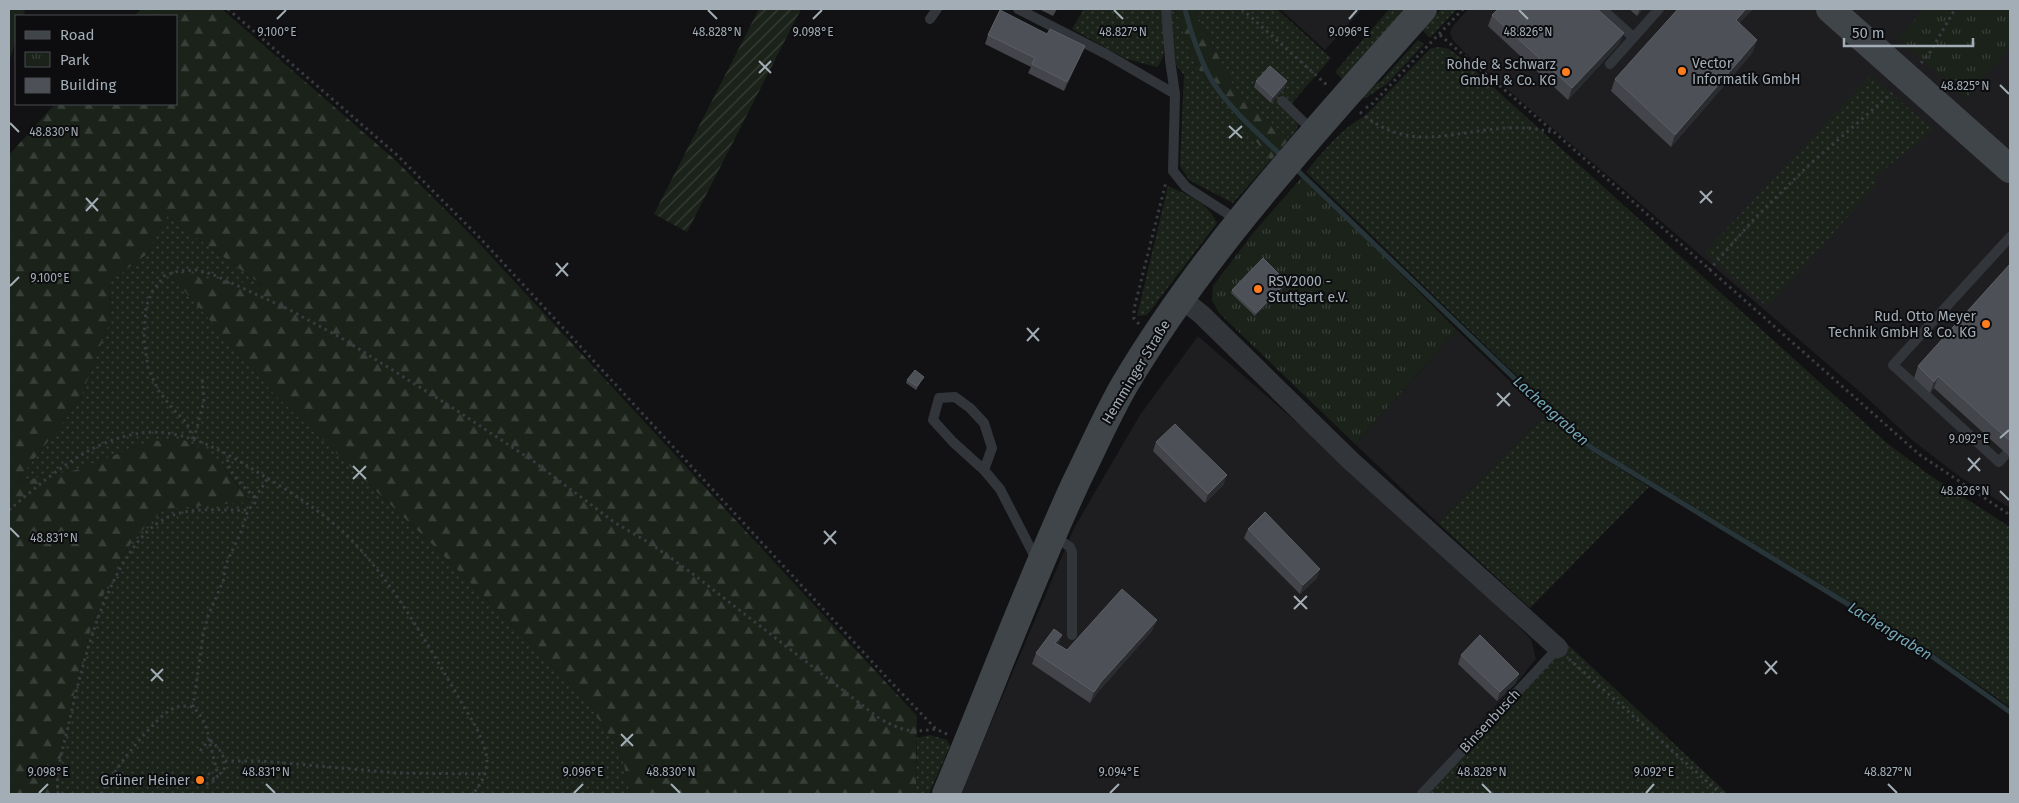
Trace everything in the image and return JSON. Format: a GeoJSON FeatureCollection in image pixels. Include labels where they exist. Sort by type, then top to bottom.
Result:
{"type":"FeatureCollection","features":[{"type":"Feature","properties":{"kind":"main road","name":"Hemminger Straße"},"geometry":{"type":"LineString","coordinates":[[946,794],[1047,547],[1121,392],[1181,298],[1240,222],[1309,138],[1351,106],[1423,9]]}},
{"type":"Feature","properties":{"kind":"main road"},"geometry":{"type":"LineString","coordinates":[[1839,12],[1907,78],[2010,169]]}},
{"type":"Feature","properties":{"kind":"street"},"geometry":{"type":"LineString","coordinates":[[1181,298],[1202,315],[1351,461],[1558,648]]}},
{"type":"Feature","properties":{"kind":"lane"},"geometry":{"type":"LineString","coordinates":[[930,19],[937,9]]}},
{"type":"Feature","properties":{"kind":"lane"},"geometry":{"type":"LineString","coordinates":[[1018,9],[1106,54],[1174,94]]}},
{"type":"Feature","properties":{"kind":"lane"},"geometry":{"type":"LineString","coordinates":[[1166,9],[1174,94],[1173,171],[1186,187],[1240,222]]}},
{"type":"Feature","properties":{"kind":"lane"},"geometry":{"type":"LineString","coordinates":[[1602,9],[1633,37]]}},
{"type":"Feature","properties":{"kind":"lane"},"geometry":{"type":"LineString","coordinates":[[1610,64],[1659,9]]}},
{"type":"Feature","properties":{"kind":"lane"},"geometry":{"type":"LineString","coordinates":[[1282,102],[1309,138]]}},
{"type":"Feature","properties":{"kind":"lane"},"geometry":{"type":"LineString","coordinates":[[2007,453],[1999,462],[1893,366],[2010,237]]}},
{"type":"Feature","properties":{"kind":"lane"},"geometry":{"type":"LineString","coordinates":[[984,470],[992,448],[984,423],[970,408],[955,398],[939,398],[933,420],[953,442],[984,470],[1000,489],[1034,555],[1047,547],[1070,547],[1072,552],[1072,635]]}},
{"type":"Feature","properties":{"kind":"lane","name":"Binsenbusch"},"geometry":{"type":"LineString","coordinates":[[1422,794],[1558,648]]}},
{"type":"Feature","properties":{"kind":"path"},"geometry":{"type":"LineString","coordinates":[[228,9],[397,156],[480,238],[936,729],[967,744]]}},
{"type":"Feature","properties":{"kind":"path"},"geometry":{"type":"LineString","coordinates":[[1242,9],[1351,106],[1388,131],[1411,137],[1438,137],[1505,128],[1526,128],[1554,132]]}},
{"type":"Feature","properties":{"kind":"path"},"geometry":{"type":"LineString","coordinates":[[1351,106],[1373,103],[1463,9]]}},
{"type":"Feature","properties":{"kind":"path"},"geometry":{"type":"LineString","coordinates":[[1710,270],[1755,218],[1810,164],[1907,78],[1929,54],[1955,9]]}},
{"type":"Feature","properties":{"kind":"path"},"geometry":{"type":"LineString","coordinates":[[1440,35],[1554,132],[1920,454],[2010,515]]}},
{"type":"Feature","properties":{"kind":"path"},"geometry":{"type":"LineString","coordinates":[[1143,328],[1134,319],[1134,309],[1165,183],[1173,171]]}},
{"type":"Feature","properties":{"kind":"path"},"geometry":{"type":"LineString","coordinates":[[193,439],[187,423],[158,390],[148,368],[144,339],[146,307],[152,292],[164,276],[178,271],[196,270],[212,274],[288,309],[343,339],[453,408],[534,462],[614,522],[651,544],[689,571],[880,719],[899,729],[914,733],[936,729]]}},
{"type":"Feature","properties":{"kind":"path"},"geometry":{"type":"LineString","coordinates":[[193,439],[204,401],[202,378]]}},
{"type":"Feature","properties":{"kind":"path"},"geometry":{"type":"LineString","coordinates":[[9,510],[68,463],[107,442],[140,433],[164,432],[193,439],[227,454],[268,478],[342,531],[395,594],[476,727],[484,745],[487,760],[486,774],[473,794]]}},
{"type":"Feature","properties":{"kind":"path"},"geometry":{"type":"LineString","coordinates":[[227,454],[227,465],[233,477],[255,498]]}},
{"type":"Feature","properties":{"kind":"path"},"geometry":{"type":"LineString","coordinates":[[193,706],[203,635],[208,616],[224,579],[225,566],[241,532],[248,510],[256,503],[255,498],[268,478]]}},
{"type":"Feature","properties":{"kind":"path"},"geometry":{"type":"LineString","coordinates":[[58,794],[58,771],[79,676],[96,624],[116,578],[134,547],[164,519],[180,513],[248,510]]}},
{"type":"Feature","properties":{"kind":"path"},"geometry":{"type":"LineString","coordinates":[[1558,648],[1721,794]]}},
{"type":"Feature","properties":{"kind":"path"},"geometry":{"type":"LineString","coordinates":[[101,794],[110,777],[158,721],[172,709],[182,706],[193,706],[207,726],[218,775]]}},
{"type":"Feature","properties":{"kind":"path"},"geometry":{"type":"LineString","coordinates":[[200,751],[209,740]]}},
{"type":"Feature","properties":{"kind":"path"},"geometry":{"type":"LineString","coordinates":[[200,784],[205,785],[224,771],[225,761],[222,751],[209,740]]}},
{"type":"Feature","properties":{"kind":"path"},"geometry":{"type":"LineString","coordinates":[[225,761],[262,761],[397,773],[486,774]]}},
{"type":"Feature","properties":{"kind":"path"},"geometry":{"type":"LineString","coordinates":[[208,773],[214,780]]}},
{"type":"Feature","properties":{"kind":"shaded area"},"geometry":{"type":"Polygon","coordinates":[[[1280,9],[1362,9],[1325,50],[1280,9]]]}},
{"type":"Feature","properties":{"kind":"shaded area"},"geometry":{"type":"Polygon","coordinates":[[[1468,9],[2010,9],[2010,508],[1960,477],[1912,440],[1867,398],[1465,53],[1453,40],[1450,33],[1453,26],[1468,9]]]}},
{"type":"Feature","properties":{"kind":"shaded area"},"geometry":{"type":"Polygon","coordinates":[[[1457,330],[1545,415],[1438,523],[1355,444],[1457,330]]]}},
{"type":"Feature","properties":{"kind":"shaded area"},"geometry":{"type":"Polygon","coordinates":[[[1198,336],[1424,534],[1531,639],[1536,659],[1416,794],[961,794],[1074,528],[1140,415],[1198,336]]]}},
{"type":"Feature","properties":{"kind":"green space"},"geometry":{"type":"Polygon","coordinates":[[[9,9],[25,9],[24,15],[15,15],[15,42],[9,62],[9,9]]]}},
{"type":"Feature","properties":{"kind":"green space"},"geometry":{"type":"Polygon","coordinates":[[[141,9],[222,9],[394,159],[477,241],[917,716],[916,787],[912,794],[630,794],[622,755],[586,700],[434,546],[274,394],[170,274],[262,285],[167,216],[147,254],[111,281],[110,321],[79,402],[16,482],[76,470],[151,441],[184,440],[209,453],[221,463],[250,502],[164,509],[136,538],[113,574],[100,603],[90,633],[67,728],[55,789],[57,794],[9,794],[9,155],[54,105],[178,105],[178,15],[136,15],[141,9]]]}},
{"type":"Feature","properties":{"kind":"green space"},"geometry":{"type":"Polygon","coordinates":[[[759,9],[801,9],[687,232],[654,214],[759,9]]]}},
{"type":"Feature","properties":{"kind":"green space"},"geometry":{"type":"Polygon","coordinates":[[[1084,9],[1161,9],[1164,47],[1161,61],[1157,67],[1126,59],[1072,29],[1084,9]]]}},
{"type":"Feature","properties":{"kind":"green space"},"geometry":{"type":"Polygon","coordinates":[[[1170,9],[1175,9],[1195,65],[1271,160],[1233,203],[1189,180],[1180,166],[1184,75],[1173,61],[1170,9]]]}},
{"type":"Feature","properties":{"kind":"green space"},"geometry":{"type":"Polygon","coordinates":[[[1175,9],[1194,9],[1237,92],[1289,139],[1271,160],[1195,65],[1175,9]]]}},
{"type":"Feature","properties":{"kind":"green space"},"geometry":{"type":"Polygon","coordinates":[[[1194,9],[1277,9],[1331,58],[1287,109],[1298,124],[1298,127],[1289,139],[1237,92],[1194,9]]]}},
{"type":"Feature","properties":{"kind":"green space"},"geometry":{"type":"Polygon","coordinates":[[[1389,9],[1407,9],[1344,81],[1335,72],[1389,9]]]}},
{"type":"Feature","properties":{"kind":"green space"},"geometry":{"type":"Polygon","coordinates":[[[1441,9],[1457,9],[1430,38],[1422,30],[1441,9]]]}},
{"type":"Feature","properties":{"kind":"green space"},"geometry":{"type":"Polygon","coordinates":[[[1924,9],[2010,9],[2010,48],[1966,98],[1898,39],[1924,9]]]}},
{"type":"Feature","properties":{"kind":"green space"},"geometry":{"type":"Polygon","coordinates":[[[1418,40],[1424,44],[1387,84],[1364,99],[1362,94],[1382,80],[1418,40]]]}},
{"type":"Feature","properties":{"kind":"green space"},"geometry":{"type":"Polygon","coordinates":[[[1431,48],[1449,49],[1461,58],[1888,444],[1931,476],[2010,527],[2010,707],[1925,648],[1594,446],[1567,424],[1306,172],[1333,141],[1348,127],[1365,116],[1431,48]]]}},
{"type":"Feature","properties":{"kind":"green space"},"geometry":{"type":"Polygon","coordinates":[[[1871,75],[1933,130],[1874,178],[1877,184],[1767,307],[1704,253],[1871,75]]]}},
{"type":"Feature","properties":{"kind":"green space"},"geometry":{"type":"Polygon","coordinates":[[[1303,176],[1457,330],[1355,444],[1219,313],[1212,300],[1213,286],[1253,233],[1303,176]]]}},
{"type":"Feature","properties":{"kind":"green space"},"geometry":{"type":"Polygon","coordinates":[[[1168,186],[1202,204],[1213,215],[1217,223],[1147,315],[1137,316],[1168,186]]]}},
{"type":"Feature","properties":{"kind":"green space","name":"Grüner Heiner"},"geometry":{"type":"Polygon","coordinates":[[[167,216],[263,286],[171,275],[274,394],[434,546],[586,700],[622,755],[630,794],[57,794],[55,789],[81,664],[100,603],[113,574],[128,548],[164,509],[250,501],[221,463],[151,441],[76,470],[16,482],[79,402],[110,321],[111,281],[147,254],[167,216]]]}},
{"type":"Feature","properties":{"kind":"green space"},"geometry":{"type":"Polygon","coordinates":[[[1545,415],[1590,450],[1649,487],[1530,608],[1438,523],[1545,415]]]}},
{"type":"Feature","properties":{"kind":"green space"},"geometry":{"type":"Polygon","coordinates":[[[1564,641],[1728,794],[1423,794],[1564,641]]]}},
{"type":"Feature","properties":{"kind":"green space"},"geometry":{"type":"Polygon","coordinates":[[[930,735],[947,740],[950,746],[929,794],[912,794],[916,787],[917,738],[930,735]]]}},
{"type":"Feature","properties":{"kind":"building","name":"Rohde & Schwarz GmbH & Co. KG"},"geometry":{"type":"Polygon","coordinates":[[[1498,9],[1597,9],[1624,33],[1572,88],[1492,15],[1498,9]]]}},
{"type":"Feature","properties":{"kind":"building","name":"Vector Informatik GmbH"},"geometry":{"type":"Polygon","coordinates":[[[1678,9],[1746,9],[1736,20],[1757,40],[1675,135],[1615,79],[1678,9]]]}},
{"type":"Feature","properties":{"kind":"building"},"geometry":{"type":"Polygon","coordinates":[[[1000,10],[1047,34],[1050,29],[1085,46],[1067,82],[1032,64],[1035,58],[988,35],[1000,10]]]}},
{"type":"Feature","properties":{"kind":"building"},"geometry":{"type":"Polygon","coordinates":[[[1270,66],[1287,81],[1273,97],[1256,81],[1270,66]]]}},
{"type":"Feature","properties":{"kind":"building","name":"RSV2000 - Stuttgart e.V."},"geometry":{"type":"Polygon","coordinates":[[[1263,258],[1287,282],[1256,313],[1232,290],[1263,258]]]}},
{"type":"Feature","properties":{"kind":"building","name":"Rud. Otto Meyer Technik GmbH & Co. KG"},"geometry":{"type":"Polygon","coordinates":[[[2010,264],[2010,441],[1938,376],[1934,382],[1918,366],[2010,264]]]}},
{"type":"Feature","properties":{"kind":"building"},"geometry":{"type":"Polygon","coordinates":[[[915,370],[924,377],[917,386],[907,380],[915,370]]]}},
{"type":"Feature","properties":{"kind":"building"},"geometry":{"type":"Polygon","coordinates":[[[1175,424],[1227,475],[1208,494],[1156,442],[1175,424]]]}},
{"type":"Feature","properties":{"kind":"building"},"geometry":{"type":"Polygon","coordinates":[[[1265,512],[1320,569],[1303,585],[1248,529],[1265,512]]]}},
{"type":"Feature","properties":{"kind":"building"},"geometry":{"type":"Polygon","coordinates":[[[1122,589],[1157,620],[1094,692],[1036,653],[1054,629],[1062,635],[1055,643],[1067,650],[1122,589]]]}},
{"type":"Feature","properties":{"kind":"building"},"geometry":{"type":"Polygon","coordinates":[[[1480,635],[1519,674],[1500,692],[1461,655],[1480,635]]]}},
{"type":"Feature","properties":{"kind":"waterway","name":"Lachengraben"},"geometry":{"type":"LineString","coordinates":[[1185,9],[1197,48],[1214,84],[1238,113],[1283,157]]}},
{"type":"Feature","properties":{"kind":"waterway","name":"Lachengraben"},"geometry":{"type":"LineString","coordinates":[[1295,168],[1565,427],[1592,448],[1923,650],[2010,712]]}},
{"type":"Feature","properties":{"kind":"place","name":"Vector Informatik GmbH"},"geometry":{"type":"Point","coordinates":[1682,71]}},
{"type":"Feature","properties":{"kind":"place","name":"Rohde & Schwarz GmbH & Co. KG"},"geometry":{"type":"Point","coordinates":[1566,72]}},
{"type":"Feature","properties":{"kind":"place","name":"RSV2000 - Stuttgart e.V."},"geometry":{"type":"Point","coordinates":[1258,289]}},
{"type":"Feature","properties":{"kind":"place","name":"Rud. Otto Meyer Technik GmbH & Co. KG"},"geometry":{"type":"Point","coordinates":[1986,324]}},
{"type":"Feature","properties":{"kind":"place","name":"Grüner Heiner"},"geometry":{"type":"Point","coordinates":[200,780]}}]}
